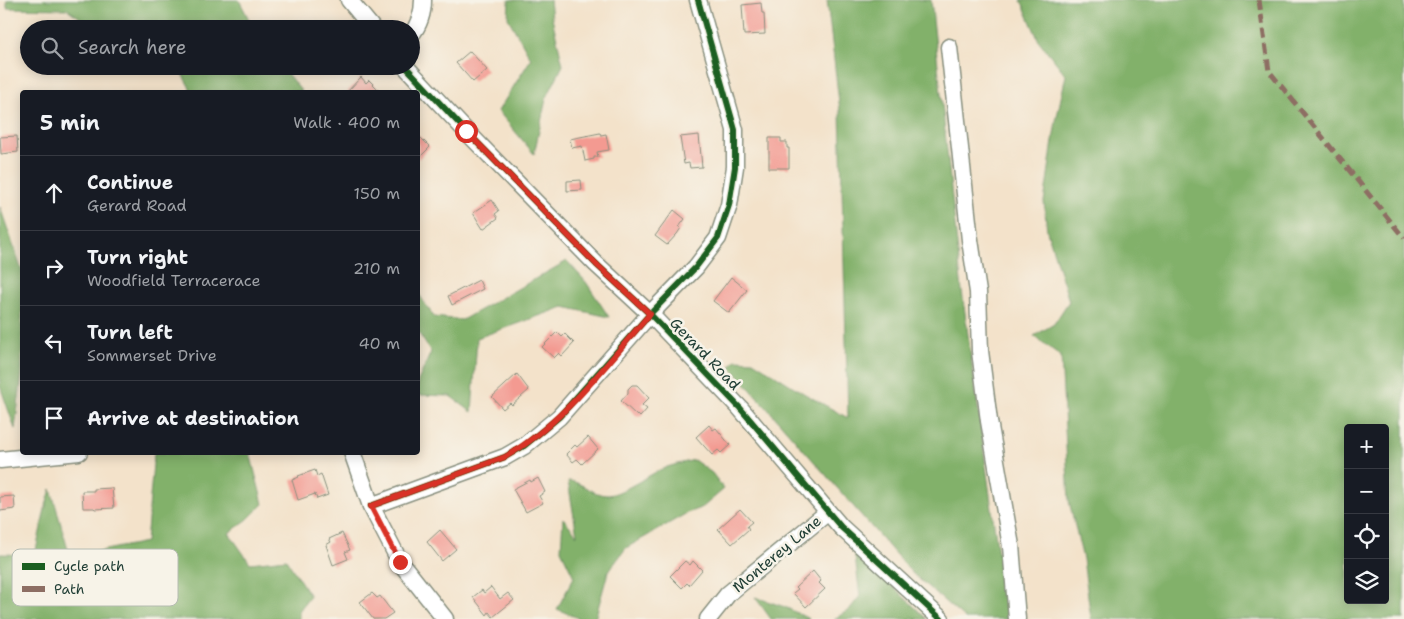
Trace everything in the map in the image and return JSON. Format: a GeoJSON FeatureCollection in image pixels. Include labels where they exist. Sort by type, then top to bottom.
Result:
{"type":"FeatureCollection","features":[{"type":"Feature","properties":{"kind":"street"},"geometry":{"type":"LineString","coordinates":[[349,0],[366,20]]}},
{"type":"Feature","properties":{"kind":"street"},"geometry":{"type":"LineString","coordinates":[[420,20],[423,0]]}},
{"type":"Feature","properties":{"kind":"street"},"geometry":{"type":"LineString","coordinates":[[371,506],[505,457],[524,446],[559,417],[650,314],[696,267],[718,238],[729,205],[735,168],[735,130],[698,0]]}},
{"type":"Feature","properties":{"kind":"street"},"geometry":{"type":"LineString","coordinates":[[949,47],[970,240],[978,292],[980,351],[1011,546],[1017,619]]}},
{"type":"Feature","properties":{"kind":"street","name":"Gerard Road"},"geometry":{"type":"LineString","coordinates":[[414,75],[596,264],[650,314],[740,408],[842,527],[941,619]]}},
{"type":"Feature","properties":{"kind":"street"},"geometry":{"type":"LineString","coordinates":[[0,460],[49,455]]}},
{"type":"Feature","properties":{"kind":"street"},"geometry":{"type":"LineString","coordinates":[[353,455],[371,506],[400,562],[443,618]]}},
{"type":"Feature","properties":{"kind":"street","name":"Monterey Lane"},"geometry":{"type":"LineString","coordinates":[[708,619],[728,594],[828,512]]}},
{"type":"Feature","properties":{"kind":"green space"},"geometry":{"type":"Polygon","coordinates":[[[7,0],[239,0],[249,20],[83,20],[67,9],[7,8],[7,0]]]}},
{"type":"Feature","properties":{"kind":"green space"},"geometry":{"type":"Polygon","coordinates":[[[509,0],[550,0],[552,18],[563,65],[546,99],[534,154],[498,111],[531,59],[508,18],[509,0]]]}},
{"type":"Feature","properties":{"kind":"green space"},"geometry":{"type":"Polygon","coordinates":[[[827,0],[931,0],[962,291],[1007,619],[965,619],[912,573],[730,366],[736,360],[753,361],[805,394],[848,418],[840,111],[827,0]]]}},
{"type":"Feature","properties":{"kind":"green space"},"geometry":{"type":"Polygon","coordinates":[[[1021,0],[1404,0],[1404,619],[1091,619],[1083,559],[1069,501],[1061,356],[1034,336],[1054,324],[1069,301],[1047,231],[1044,202],[1056,121],[1066,75],[1039,41],[1021,0]]]}},
{"type":"Feature","properties":{"kind":"green space"},"geometry":{"type":"Polygon","coordinates":[[[183,75],[288,75],[300,90],[191,90],[183,75]]]}},
{"type":"Feature","properties":{"kind":"green space"},"geometry":{"type":"Polygon","coordinates":[[[0,207],[20,265],[20,390],[15,429],[0,386],[0,207]]]}},
{"type":"Feature","properties":{"kind":"green space"},"geometry":{"type":"Polygon","coordinates":[[[567,261],[586,282],[609,317],[564,307],[477,338],[472,412],[450,396],[420,395],[420,377],[431,352],[420,335],[420,296],[434,317],[462,320],[567,261]]]}},
{"type":"Feature","properties":{"kind":"green space"},"geometry":{"type":"Polygon","coordinates":[[[154,455],[251,455],[263,504],[248,519],[229,533],[250,563],[286,559],[310,596],[299,611],[299,619],[0,619],[0,554],[12,554],[12,606],[178,606],[178,549],[111,549],[146,542],[154,455]]]}},
{"type":"Feature","properties":{"kind":"green space"},"geometry":{"type":"Polygon","coordinates":[[[694,460],[712,473],[724,489],[703,507],[687,513],[626,548],[608,572],[595,619],[580,619],[557,609],[574,577],[561,550],[563,518],[577,535],[568,481],[577,483],[591,491],[607,495],[626,489],[664,468],[694,460]]]}},
{"type":"Feature","properties":{"kind":"green space"},"geometry":{"type":"Polygon","coordinates":[[[51,489],[68,549],[36,549],[51,489]]]}},
{"type":"Feature","properties":{"kind":"green space"},"geometry":{"type":"Polygon","coordinates":[[[854,549],[927,619],[834,619],[849,610],[860,596],[854,549]]]}},
{"type":"Feature","properties":{"kind":"green space"},"geometry":{"type":"Polygon","coordinates":[[[755,597],[785,607],[809,619],[771,619],[755,597]]]}},
{"type":"Feature","properties":{"kind":"building"},"geometry":{"type":"Polygon","coordinates":[[[761,3],[762,13],[764,13],[765,34],[744,35],[742,5],[761,3]]]}},
{"type":"Feature","properties":{"kind":"building"},"geometry":{"type":"Polygon","coordinates":[[[470,51],[487,70],[473,82],[456,63],[470,51]]]}},
{"type":"Feature","properties":{"kind":"building"},"geometry":{"type":"Polygon","coordinates":[[[361,77],[366,83],[369,80],[379,90],[349,90],[361,77]]]}},
{"type":"Feature","properties":{"kind":"building"},"geometry":{"type":"Polygon","coordinates":[[[600,133],[601,135],[606,134],[609,150],[597,152],[598,157],[585,161],[582,146],[572,148],[570,139],[600,133]]]}},
{"type":"Feature","properties":{"kind":"building"},"geometry":{"type":"Polygon","coordinates":[[[699,135],[702,167],[690,168],[689,163],[684,164],[680,137],[699,135]]]}},
{"type":"Feature","properties":{"kind":"building"},"geometry":{"type":"Polygon","coordinates":[[[17,136],[18,152],[1,154],[0,137],[17,136]]]}},
{"type":"Feature","properties":{"kind":"building"},"geometry":{"type":"Polygon","coordinates":[[[420,137],[430,147],[420,157],[420,137]]]}},
{"type":"Feature","properties":{"kind":"building"},"geometry":{"type":"Polygon","coordinates":[[[769,138],[781,138],[781,142],[787,142],[787,148],[789,148],[789,168],[769,168],[769,138]]]}},
{"type":"Feature","properties":{"kind":"building"},"geometry":{"type":"Polygon","coordinates":[[[581,180],[582,190],[567,191],[567,181],[581,180]]]}},
{"type":"Feature","properties":{"kind":"building"},"geometry":{"type":"Polygon","coordinates":[[[492,200],[499,211],[495,214],[498,218],[483,229],[473,213],[492,200]]]}},
{"type":"Feature","properties":{"kind":"building"},"geometry":{"type":"Polygon","coordinates":[[[674,210],[685,219],[679,227],[681,228],[677,234],[667,245],[655,236],[674,210]]]}},
{"type":"Feature","properties":{"kind":"building"},"geometry":{"type":"Polygon","coordinates":[[[731,277],[747,290],[729,313],[713,301],[731,277]]]}},
{"type":"Feature","properties":{"kind":"building"},"geometry":{"type":"Polygon","coordinates":[[[479,280],[483,289],[452,305],[448,296],[479,280]]]}},
{"type":"Feature","properties":{"kind":"building"},"geometry":{"type":"Polygon","coordinates":[[[557,332],[562,337],[565,334],[574,343],[562,356],[559,353],[554,358],[542,347],[557,332]]]}},
{"type":"Feature","properties":{"kind":"building"},"geometry":{"type":"Polygon","coordinates":[[[517,374],[529,390],[512,405],[510,403],[503,409],[492,397],[517,374]]]}},
{"type":"Feature","properties":{"kind":"building"},"geometry":{"type":"Polygon","coordinates":[[[632,385],[637,385],[649,398],[642,405],[647,409],[640,417],[621,401],[632,385]]]}},
{"type":"Feature","properties":{"kind":"building"},"geometry":{"type":"Polygon","coordinates":[[[709,425],[713,430],[716,428],[730,445],[721,453],[718,450],[712,455],[696,437],[709,425]]]}},
{"type":"Feature","properties":{"kind":"building"},"geometry":{"type":"Polygon","coordinates":[[[588,437],[598,449],[582,464],[577,459],[573,462],[566,454],[575,445],[577,447],[588,437]]]}},
{"type":"Feature","properties":{"kind":"building"},"geometry":{"type":"Polygon","coordinates":[[[315,470],[317,476],[321,474],[328,495],[317,499],[315,494],[298,500],[292,480],[315,470]]]}},
{"type":"Feature","properties":{"kind":"building"},"geometry":{"type":"Polygon","coordinates":[[[538,478],[545,492],[539,496],[543,503],[526,512],[513,489],[538,478]]]}},
{"type":"Feature","properties":{"kind":"building"},"geometry":{"type":"Polygon","coordinates":[[[112,488],[114,508],[83,508],[82,491],[112,488]]]}},
{"type":"Feature","properties":{"kind":"building"},"geometry":{"type":"Polygon","coordinates":[[[14,496],[15,509],[0,511],[0,497],[14,496]]]}},
{"type":"Feature","properties":{"kind":"building"},"geometry":{"type":"Polygon","coordinates":[[[740,509],[752,522],[747,526],[749,529],[732,544],[718,529],[740,509]]]}},
{"type":"Feature","properties":{"kind":"building"},"geometry":{"type":"Polygon","coordinates":[[[440,530],[456,549],[442,561],[427,542],[440,530]]]}},
{"type":"Feature","properties":{"kind":"building"},"geometry":{"type":"Polygon","coordinates":[[[342,533],[350,550],[345,552],[348,559],[333,565],[326,545],[331,542],[329,539],[342,533]]]}},
{"type":"Feature","properties":{"kind":"building"},"geometry":{"type":"Polygon","coordinates":[[[685,561],[690,565],[693,561],[702,570],[689,585],[687,583],[682,588],[670,576],[685,561]]]}},
{"type":"Feature","properties":{"kind":"building"},"geometry":{"type":"Polygon","coordinates":[[[813,571],[821,581],[819,583],[825,589],[806,607],[793,593],[798,589],[796,587],[813,571]]]}},
{"type":"Feature","properties":{"kind":"building"},"geometry":{"type":"Polygon","coordinates":[[[491,587],[500,599],[508,593],[514,600],[493,617],[489,612],[487,615],[473,597],[482,590],[484,593],[491,587]]]}},
{"type":"Feature","properties":{"kind":"building"},"geometry":{"type":"Polygon","coordinates":[[[372,593],[377,598],[380,596],[393,613],[384,619],[373,619],[360,602],[372,593]]]}},
{"type":"Feature","properties":{"kind":"marked path"},"geometry":{"type":"LineString","coordinates":[[1259,0],[1269,71],[1404,238]]}},
{"type":"Feature","properties":{"kind":"cycle path"},"geometry":{"type":"LineString","coordinates":[[371,506],[505,457],[524,446],[559,417],[650,314],[696,267],[718,238],[729,205],[735,167],[735,130],[698,0]]}},
{"type":"Feature","properties":{"kind":"cycle path"},"geometry":{"type":"LineString","coordinates":[[413,75],[596,264],[650,314],[740,408],[841,527],[941,619]]}},
{"type":"Feature","properties":{"kind":"route"},"geometry":{"type":"LineString","coordinates":[[400,562],[371,506],[505,457],[524,446],[559,417],[650,314],[596,264],[466,131]]}}]}
